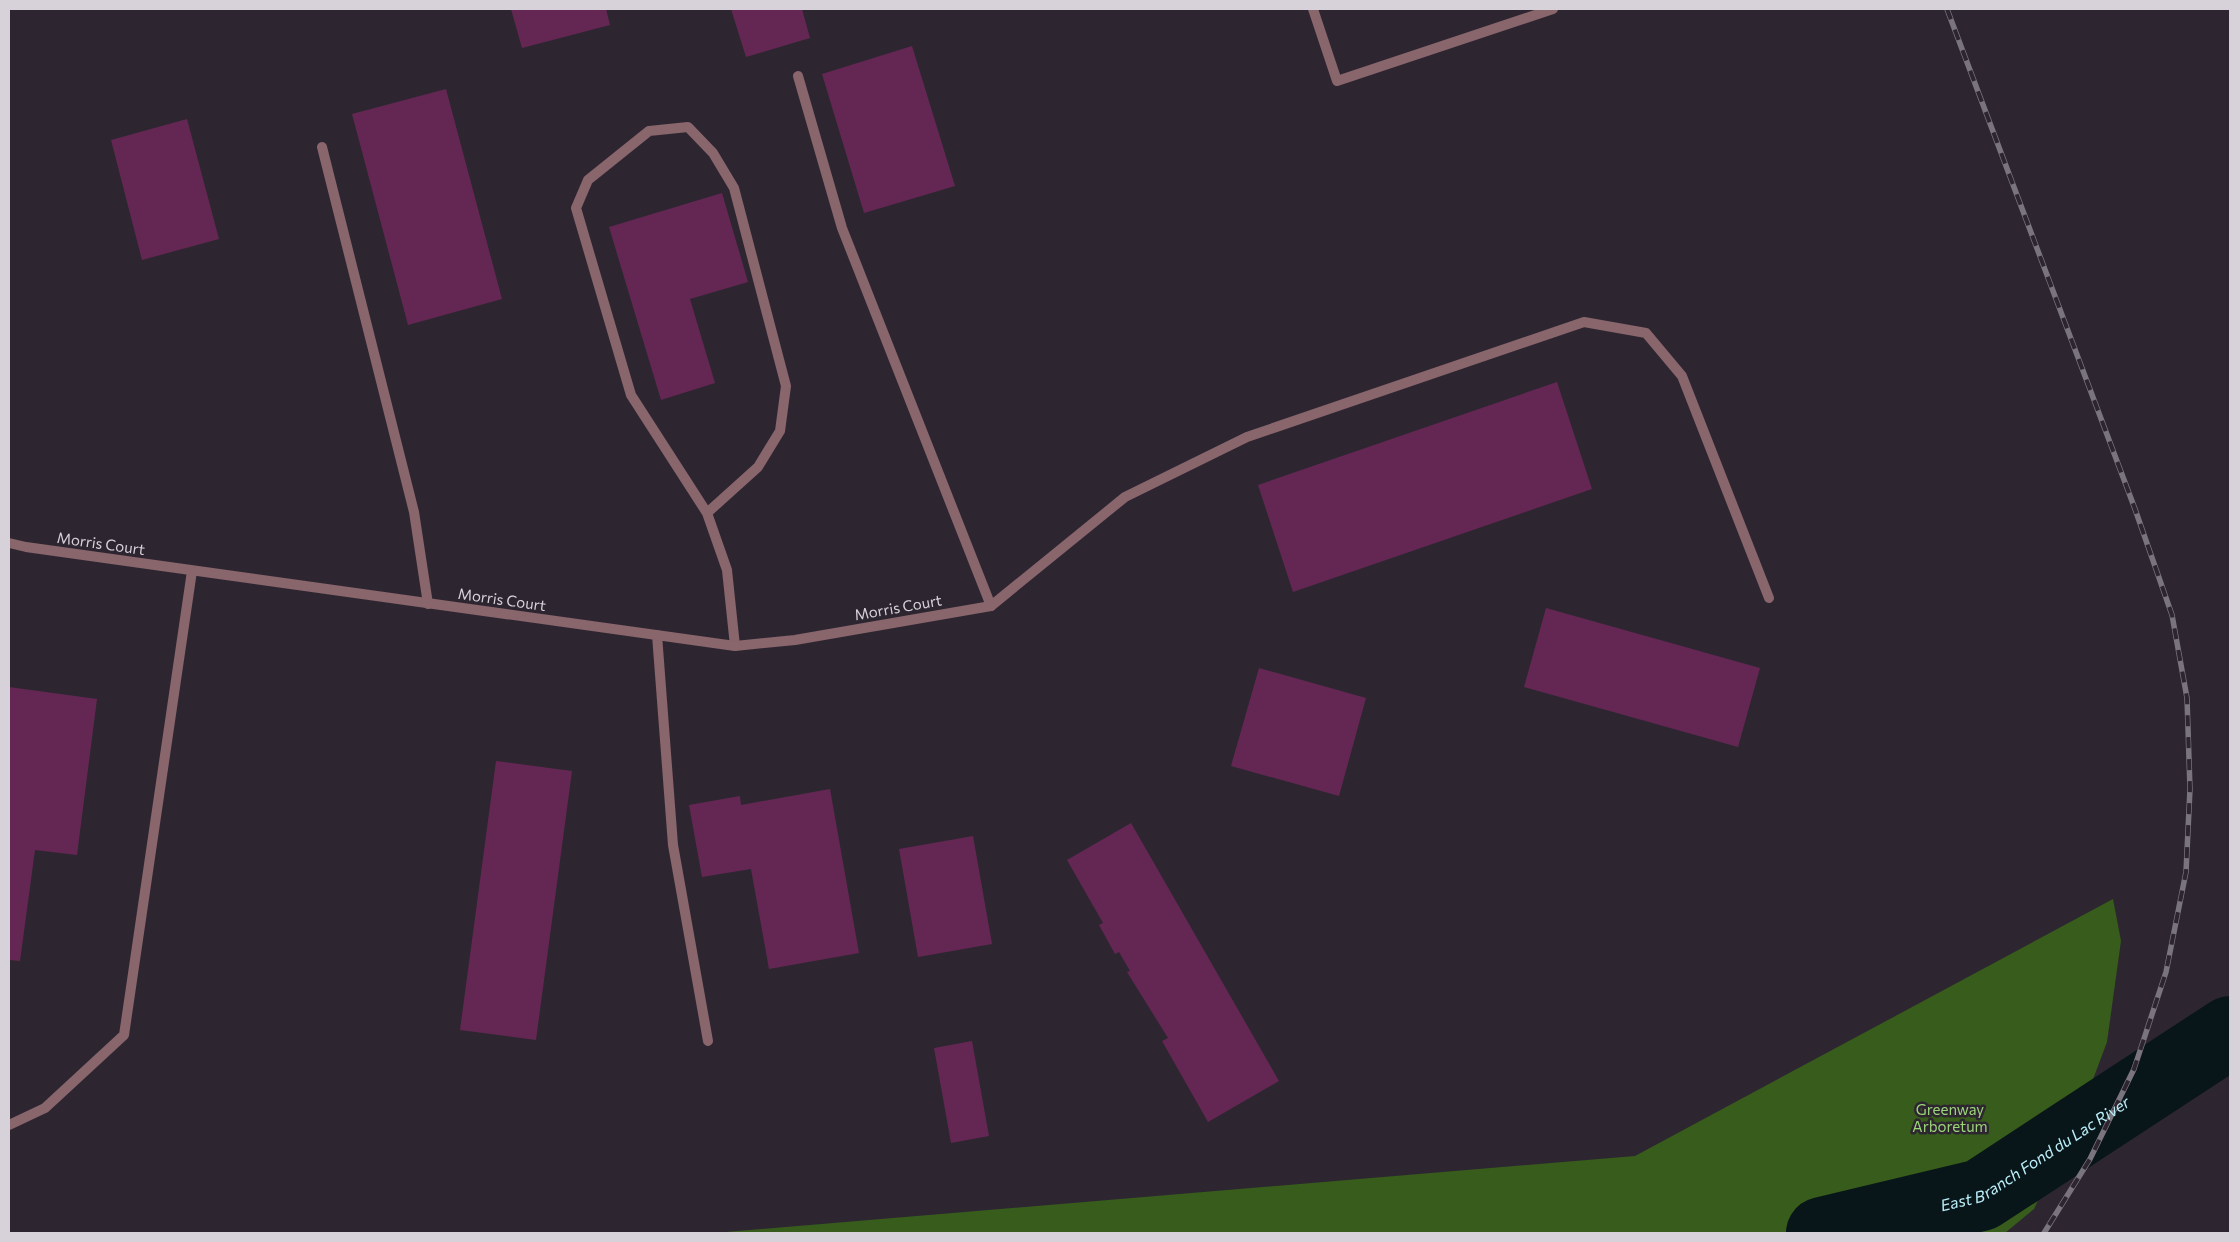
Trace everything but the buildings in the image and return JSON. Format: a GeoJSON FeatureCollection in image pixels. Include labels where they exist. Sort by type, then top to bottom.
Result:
{"type":"FeatureCollection","features":[{"type":"Feature","properties":{"kind":"street"},"geometry":{"type":"LineString","coordinates":[[1313,9],[1337,81],[1553,9]]}},
{"type":"Feature","properties":{"kind":"street"},"geometry":{"type":"LineString","coordinates":[[798,76],[842,228],[991,606],[1125,496],[1248,437],[1584,322],[1646,332],[1682,376],[1769,598]]}},
{"type":"Feature","properties":{"kind":"street"},"geometry":{"type":"LineString","coordinates":[[707,513],[758,468],[780,430],[786,386],[734,188],[713,153],[688,127],[649,131],[588,180],[576,208],[631,394],[707,513],[726,570],[735,646]]}},
{"type":"Feature","properties":{"kind":"street"},"geometry":{"type":"LineString","coordinates":[[322,147],[414,512],[428,604]]}},
{"type":"Feature","properties":{"kind":"street","name":"Morris Court"},"geometry":{"type":"LineString","coordinates":[[9,543],[26,548],[735,646],[795,640],[991,606]]}},
{"type":"Feature","properties":{"kind":"street"},"geometry":{"type":"LineString","coordinates":[[9,1125],[45,1108],[124,1035],[192,570]]}},
{"type":"Feature","properties":{"kind":"street"},"geometry":{"type":"LineString","coordinates":[[657,635],[674,845],[708,1041]]}},
{"type":"Feature","properties":{"kind":"green space","name":"Greenway Arboretum"},"geometry":{"type":"Polygon","coordinates":[[[2113,899],[2121,941],[2107,1042],[2086,1098],[2034,1209],[2005,1233],[714,1233],[1635,1156],[2113,899]]]}},
{"type":"Feature","properties":{"kind":"waterway","name":"East Branch Fond du Lac River"},"geometry":{"type":"LineString","coordinates":[[1822,1233],[1981,1195],[2230,1032]]}},
{"type":"Feature","properties":{"kind":"railway"},"geometry":{"type":"LineString","coordinates":[[1947,9],[2135,509],[2172,615],[2187,698],[2190,789],[2186,872],[2166,972],[2134,1069],[2090,1159],[2044,1233]]}}]}
